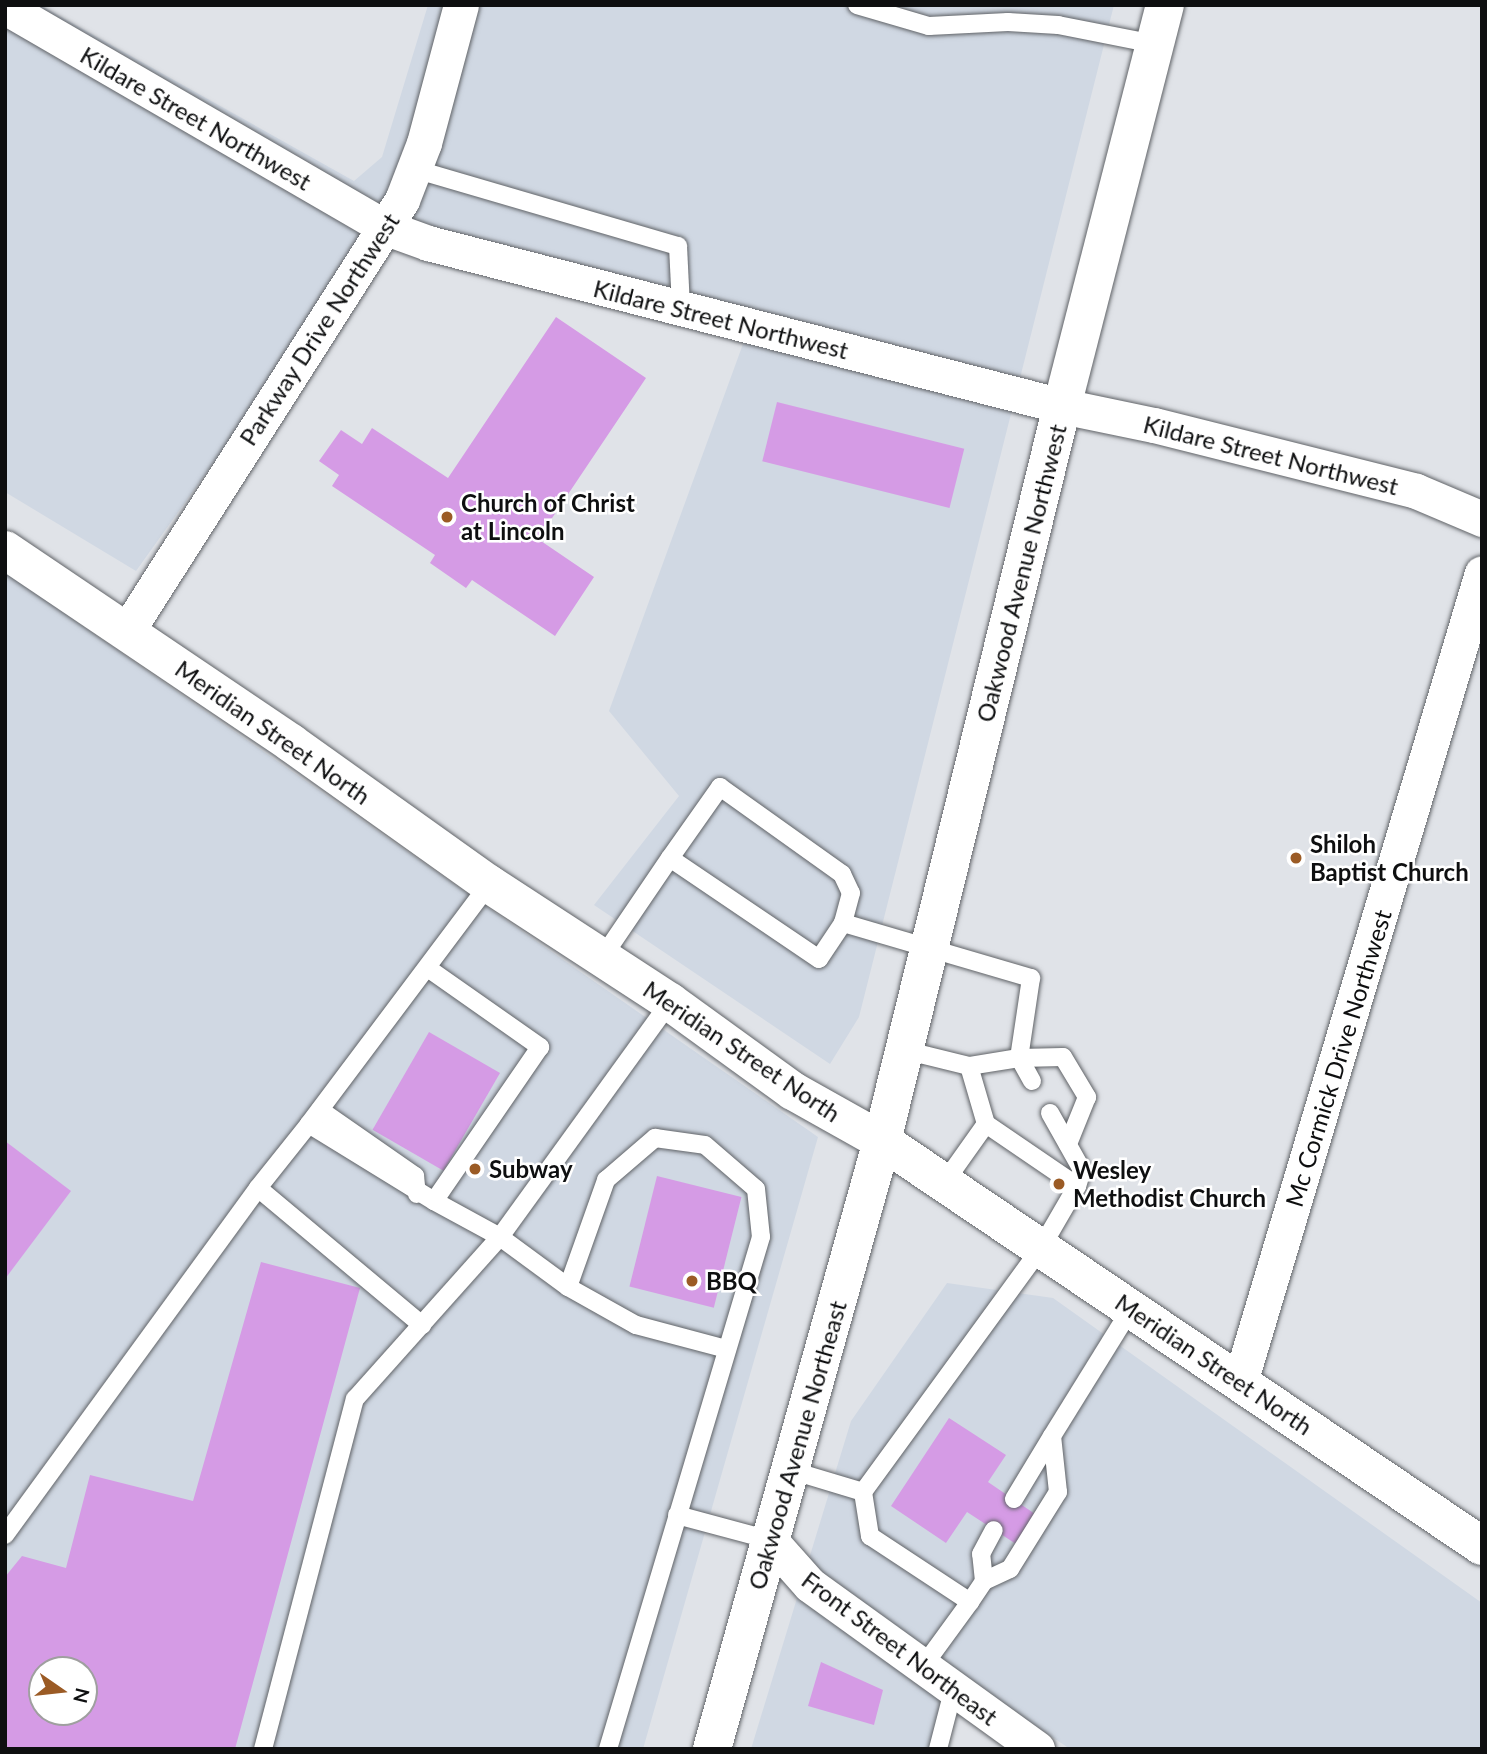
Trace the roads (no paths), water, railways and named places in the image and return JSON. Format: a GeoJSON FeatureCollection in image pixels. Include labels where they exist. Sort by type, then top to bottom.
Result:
{"type":"FeatureCollection","features":[{"type":"Feature","properties":{"kind":"street","name":"Parkway Drive Northwest"},"geometry":{"type":"LineString","coordinates":[[127,631],[384,227],[414,169],[460,5]]}},
{"type":"Feature","properties":{"kind":"street","name":"Oakwood Avenue Northwest"},"geometry":{"type":"LineString","coordinates":[[882,1141],[1062,406],[1166,5]]}},
{"type":"Feature","properties":{"kind":"street","name":"Kildare Street Northwest"},"geometry":{"type":"LineString","coordinates":[[5,8],[384,227],[428,243],[1062,406],[1154,425],[1416,491],[1482,519]]}},
{"type":"Feature","properties":{"kind":"street","name":"Meridian Street North"},"geometry":{"type":"LineString","coordinates":[[5,550],[127,631],[489,884],[670,1002],[793,1091],[882,1141],[1132,1307],[1482,1546]]}},
{"type":"Feature","properties":{"kind":"street","name":"Mc Cormick Drive Northwest"},"geometry":{"type":"LineString","coordinates":[[1240,1382],[1482,573]]}},
{"type":"Feature","properties":{"kind":"street","name":"Oakwood Avenue Northeast"},"geometry":{"type":"LineString","coordinates":[[712,1749],[882,1141]]}},
{"type":"Feature","properties":{"kind":"street","name":"Front Street Northeast"},"geometry":{"type":"LineString","coordinates":[[770,1540],[810,1585],[924,1665],[953,1691],[1037,1749]]}},
{"type":"Feature","properties":{"kind":"lane"},"geometry":{"type":"LineString","coordinates":[[857,5],[929,26],[1008,22],[1058,25],[1155,44]]}},
{"type":"Feature","properties":{"kind":"lane"},"geometry":{"type":"LineString","coordinates":[[414,169],[678,246],[681,309]]}},
{"type":"Feature","properties":{"kind":"lane"},"geometry":{"type":"LineString","coordinates":[[602,958],[670,858],[720,787],[842,874],[851,893],[843,923],[818,958],[670,858]]}},
{"type":"Feature","properties":{"kind":"lane"},"geometry":{"type":"LineString","coordinates":[[5,1535],[258,1188],[429,969],[489,884]]}},
{"type":"Feature","properties":{"kind":"lane"},"geometry":{"type":"LineString","coordinates":[[843,923],[1031,978],[1019,1058],[1032,1081]]}},
{"type":"Feature","properties":{"kind":"lane"},"geometry":{"type":"LineString","coordinates":[[425,1197],[540,1047],[429,969]]}},
{"type":"Feature","properties":{"kind":"lane"},"geometry":{"type":"LineString","coordinates":[[263,1749],[355,1399],[500,1237],[670,1002]]}},
{"type":"Feature","properties":{"kind":"lane"},"geometry":{"type":"LineString","coordinates":[[904,1050],[969,1066],[1019,1058],[1063,1057],[1087,1097],[1068,1144]]}},
{"type":"Feature","properties":{"kind":"lane"},"geometry":{"type":"LineString","coordinates":[[969,1066],[986,1124],[1077,1186]]}},
{"type":"Feature","properties":{"kind":"lane"},"geometry":{"type":"LineString","coordinates":[[970,1602],[870,1536],[863,1492],[1041,1248],[1077,1186],[1082,1170],[1050,1112]]}},
{"type":"Feature","properties":{"kind":"lane"},"geometry":{"type":"LineString","coordinates":[[314,1117],[415,1176],[425,1197],[500,1237],[568,1287],[636,1325],[726,1349]]}},
{"type":"Feature","properties":{"kind":"lane"},"geometry":{"type":"LineString","coordinates":[[944,1183],[986,1124]]}},
{"type":"Feature","properties":{"kind":"lane"},"geometry":{"type":"LineString","coordinates":[[568,1287],[606,1180],[655,1138],[705,1145],[756,1189],[761,1237],[608,1749]]}},
{"type":"Feature","properties":{"kind":"lane"},"geometry":{"type":"LineString","coordinates":[[258,1188],[422,1325]]}},
{"type":"Feature","properties":{"kind":"lane"},"geometry":{"type":"LineString","coordinates":[[1014,1499],[1132,1307]]}},
{"type":"Feature","properties":{"kind":"lane"},"geometry":{"type":"LineString","coordinates":[[924,1665],[984,1581],[1010,1569],[1058,1492],[1052,1436]]}},
{"type":"Feature","properties":{"kind":"lane"},"geometry":{"type":"LineString","coordinates":[[790,1470],[863,1492]]}},
{"type":"Feature","properties":{"kind":"lane"},"geometry":{"type":"LineString","coordinates":[[677,1515],[770,1540]]}},
{"type":"Feature","properties":{"kind":"lane"},"geometry":{"type":"LineString","coordinates":[[984,1581],[981,1554],[994,1530]]}},
{"type":"Feature","properties":{"kind":"lane"},"geometry":{"type":"LineString","coordinates":[[938,1749],[953,1691]]}},
{"type":"Feature","properties":{"kind":"place","name":"Church of Christ at Lincoln"},"geometry":{"type":"Point","coordinates":[447,517]}},
{"type":"Feature","properties":{"kind":"place","name":"Shiloh Baptist Church"},"geometry":{"type":"Point","coordinates":[1296,858]}},
{"type":"Feature","properties":{"kind":"place","name":"Subway"},"geometry":{"type":"Point","coordinates":[475,1169]}},
{"type":"Feature","properties":{"kind":"place","name":"Wesley Methodist Church"},"geometry":{"type":"Point","coordinates":[1059,1184]}},
{"type":"Feature","properties":{"kind":"place","name":"BBQ"},"geometry":{"type":"Point","coordinates":[692,1281]}}]}
